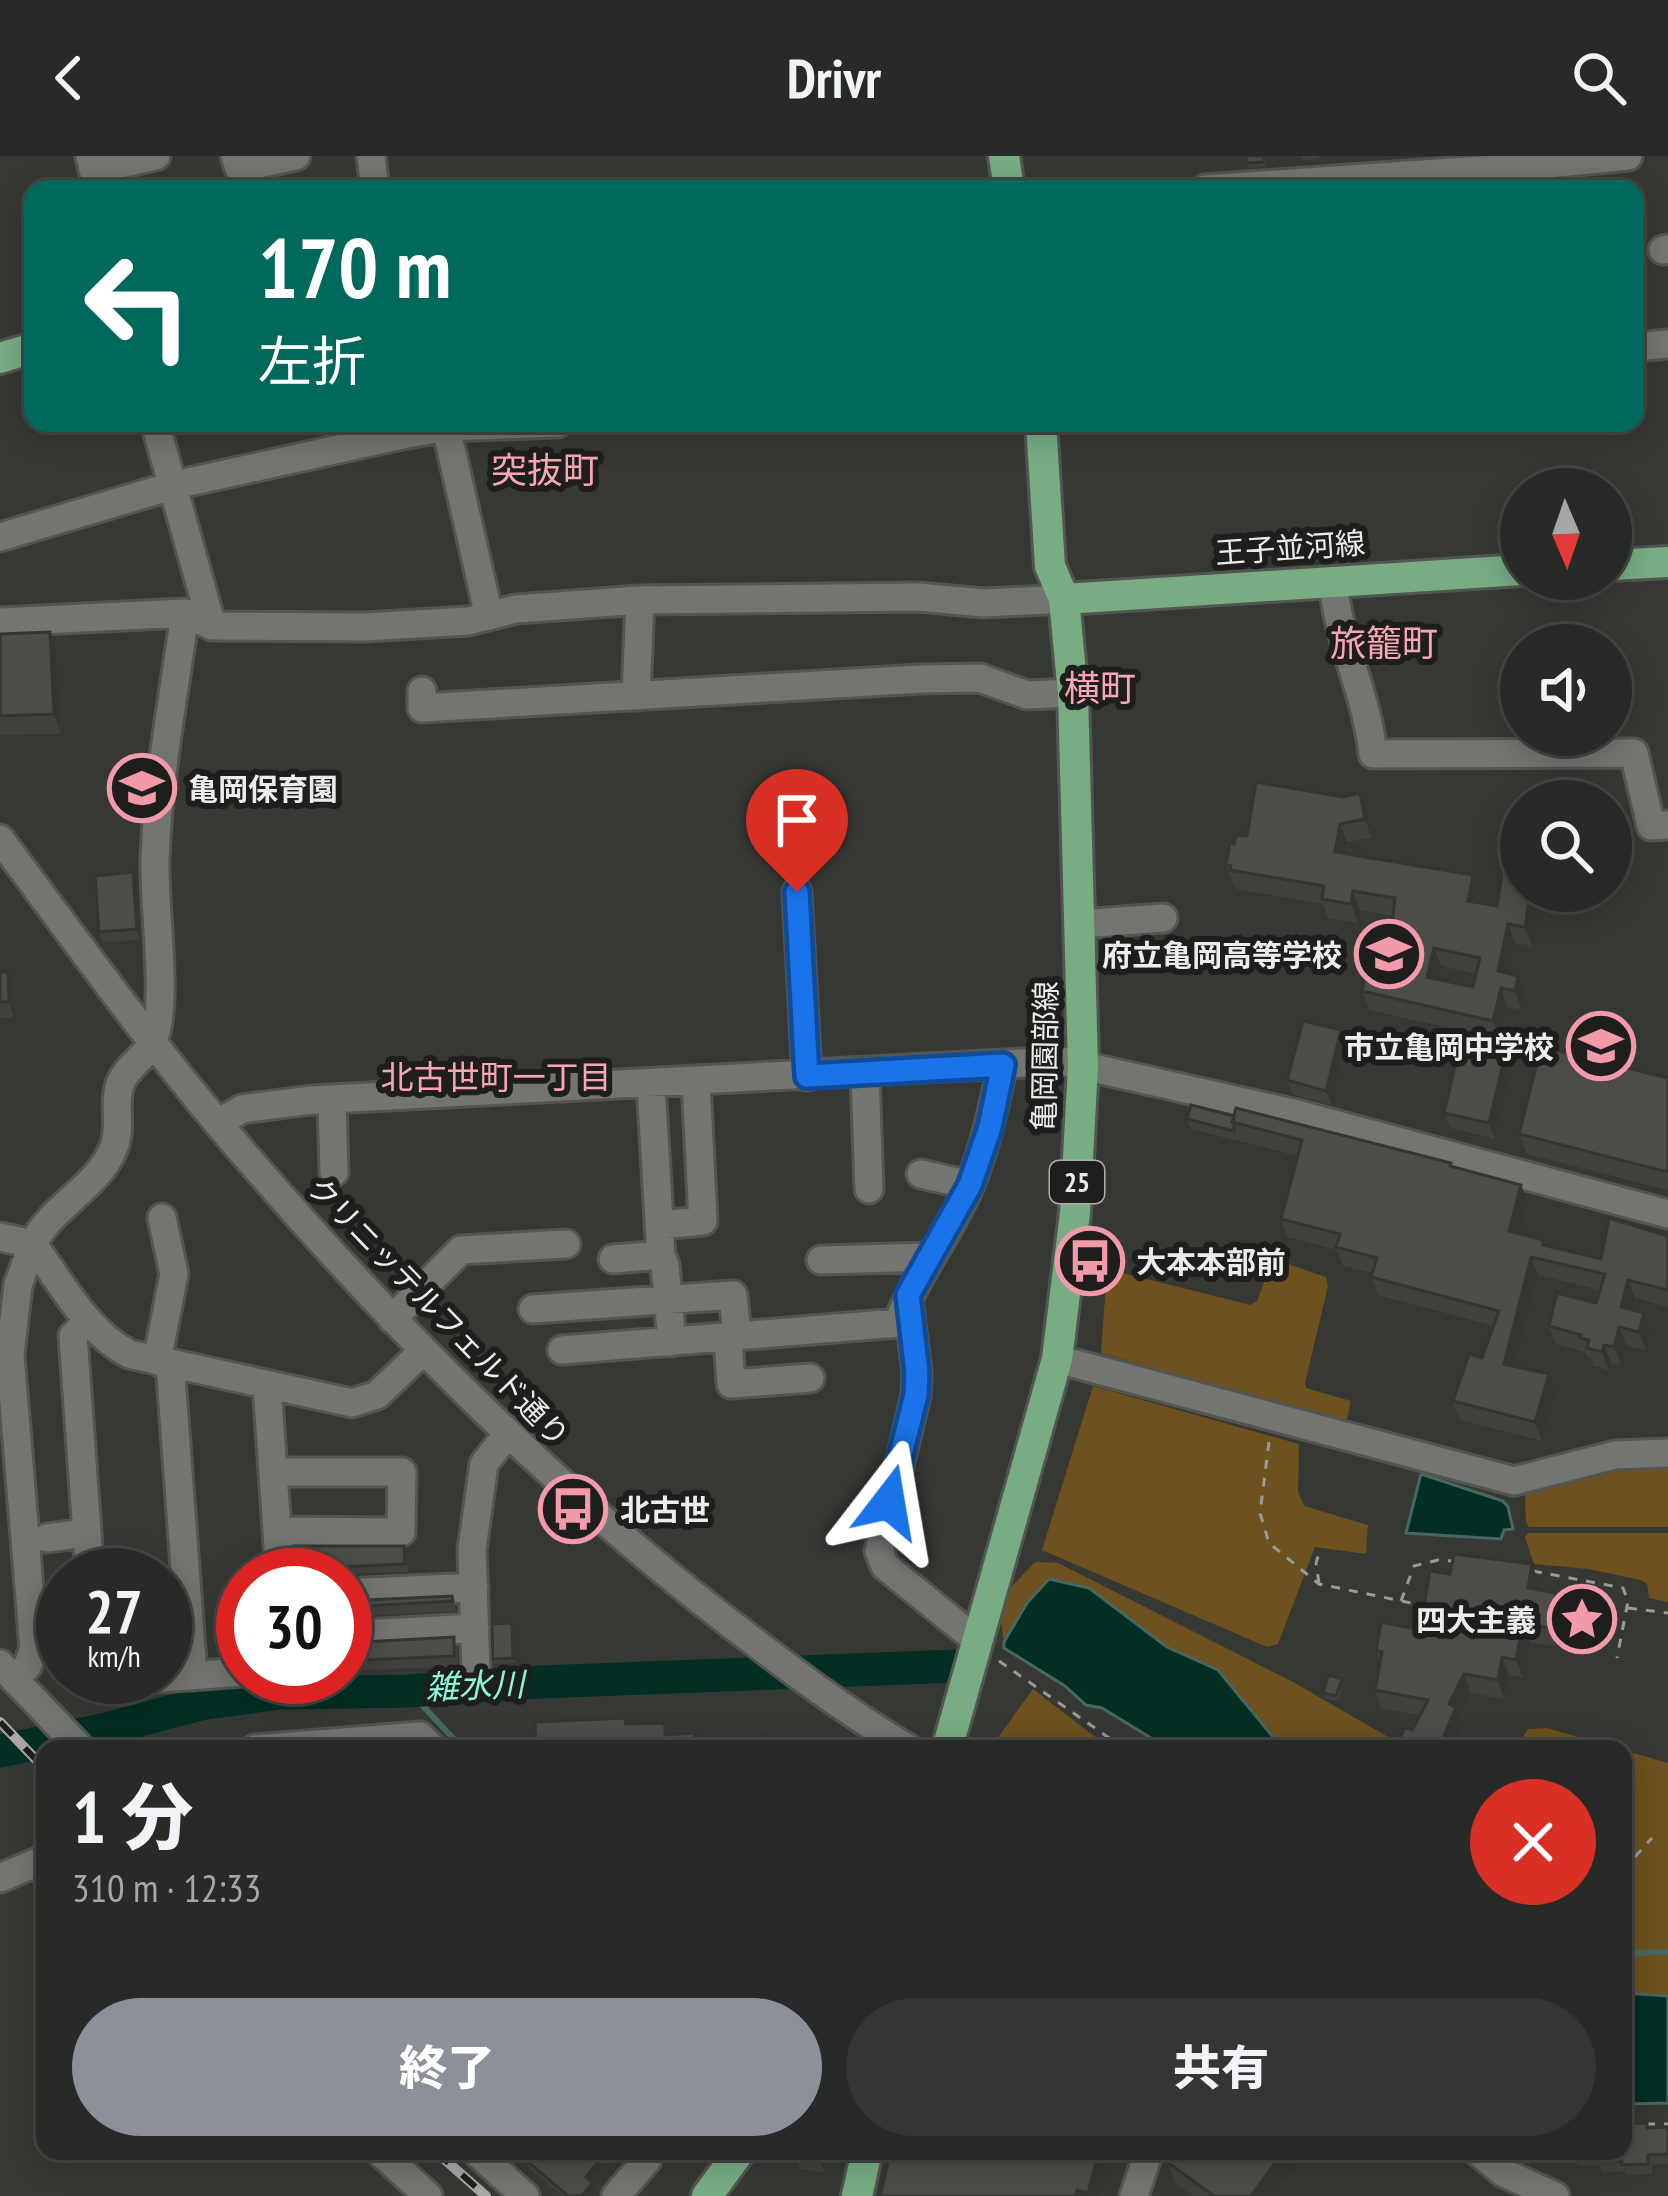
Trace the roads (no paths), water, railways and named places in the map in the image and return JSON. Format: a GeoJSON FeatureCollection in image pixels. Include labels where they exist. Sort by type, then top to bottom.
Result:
{"type":"FeatureCollection","features":[{"type":"Feature","properties":{"kind":"main road","name":"亀岡園部線"},"geometry":{"type":"LineString","coordinates":[[948,1740],[1057,1359],[1075,1213],[1083,1066],[1073,693],[1064,599],[1050,566],[1042,432]]}},
{"type":"Feature","properties":{"kind":"main road"},"geometry":{"type":"LineString","coordinates":[[1632,564],[1668,562]]}},
{"type":"Feature","properties":{"kind":"main road","name":"王子並河線"},"geometry":{"type":"LineString","coordinates":[[1064,599],[1500,570]]}},
{"type":"Feature","properties":{"kind":"main road"},"geometry":{"type":"LineString","coordinates":[[711,2191],[733,2160]]}},
{"type":"Feature","properties":{"kind":"main road"},"geometry":{"type":"LineString","coordinates":[[857,2196],[865,2160]]}},
{"type":"Feature","properties":{"kind":"street"},"geometry":{"type":"LineString","coordinates":[[90,156],[93,170],[156,156]]}},
{"type":"Feature","properties":{"kind":"street"},"geometry":{"type":"LineString","coordinates":[[235,156],[239,168],[296,156]]}},
{"type":"Feature","properties":{"kind":"street"},"geometry":{"type":"LineString","coordinates":[[1320,180],[1628,156]]}},
{"type":"Feature","properties":{"kind":"street"},"geometry":{"type":"LineString","coordinates":[[158,432],[212,626]]}},
{"type":"Feature","properties":{"kind":"street"},"geometry":{"type":"LineString","coordinates":[[0,537],[175,485],[414,432]]}},
{"type":"Feature","properties":{"kind":"street"},"geometry":{"type":"LineString","coordinates":[[448,432],[489,616]]}},
{"type":"Feature","properties":{"kind":"street"},"geometry":{"type":"LineString","coordinates":[[1333,580],[1336,614],[1370,724],[1373,754],[1634,753],[1651,826],[1668,825]]}},
{"type":"Feature","properties":{"kind":"street"},"geometry":{"type":"LineString","coordinates":[[0,622],[185,613],[212,626],[365,627],[468,621],[516,609],[640,600],[918,597],[984,603],[1064,599]]}},
{"type":"Feature","properties":{"kind":"street"},"geometry":{"type":"LineString","coordinates":[[635,696],[640,600]]}},
{"type":"Feature","properties":{"kind":"street"},"geometry":{"type":"LineString","coordinates":[[73,1740],[7,1672],[28,1665],[34,1648],[10,1355],[18,1285],[41,1226],[104,1165],[114,1149],[118,1088],[153,1042],[159,967],[155,863],[159,799],[185,613]]}},
{"type":"Feature","properties":{"kind":"street"},"geometry":{"type":"LineString","coordinates":[[422,691],[422,708],[960,678],[980,678],[1027,695],[1073,693]]}},
{"type":"Feature","properties":{"kind":"street","name":"クリニッテルフェルド通り"},"geometry":{"type":"LineString","coordinates":[[0,839],[218,1123],[423,1351],[565,1489],[681,1585],[846,1712],[894,1740]]}},
{"type":"Feature","properties":{"kind":"street"},"geometry":{"type":"LineString","coordinates":[[797,892],[807,1076]]}},
{"type":"Feature","properties":{"kind":"street"},"geometry":{"type":"LineString","coordinates":[[1082,924],[1163,917]]}},
{"type":"Feature","properties":{"kind":"street"},"geometry":{"type":"LineString","coordinates":[[218,1123],[242,1109],[332,1099],[1062,1061],[1297,1114],[1668,1214]]}},
{"type":"Feature","properties":{"kind":"street"},"geometry":{"type":"LineString","coordinates":[[562,1350],[898,1323],[908,1295],[970,1185],[990,1127],[1003,1065]]}},
{"type":"Feature","properties":{"kind":"street"},"geometry":{"type":"LineString","coordinates":[[865,1072],[869,1190]]}},
{"type":"Feature","properties":{"kind":"street"},"geometry":{"type":"LineString","coordinates":[[659,1225],[703,1221],[697,1082]]}},
{"type":"Feature","properties":{"kind":"street"},"geometry":{"type":"LineString","coordinates":[[651,1085],[661,1255],[672,1342]]}},
{"type":"Feature","properties":{"kind":"street"},"geometry":{"type":"LineString","coordinates":[[332,1099],[334,1172]]}},
{"type":"Feature","properties":{"kind":"street"},"geometry":{"type":"LineString","coordinates":[[921,1174],[970,1185]]}},
{"type":"Feature","properties":{"kind":"street"},"geometry":{"type":"LineString","coordinates":[[162,1218],[174,1274],[164,1362],[194,1676],[216,1674]]}},
{"type":"Feature","properties":{"kind":"street"},"geometry":{"type":"LineString","coordinates":[[0,1237],[33,1244],[88,1320],[110,1344],[129,1354],[352,1403],[377,1395],[423,1351]]}},
{"type":"Feature","properties":{"kind":"street"},"geometry":{"type":"LineString","coordinates":[[392,1318],[460,1250],[566,1244]]}},
{"type":"Feature","properties":{"kind":"street"},"geometry":{"type":"LineString","coordinates":[[613,1258],[661,1255]]}},
{"type":"Feature","properties":{"kind":"street"},"geometry":{"type":"LineString","coordinates":[[821,1260],[931,1257]]}},
{"type":"Feature","properties":{"kind":"street"},"geometry":{"type":"LineString","coordinates":[[533,1309],[733,1295],[731,1384],[810,1378]]}},
{"type":"Feature","properties":{"kind":"street"},"geometry":{"type":"LineString","coordinates":[[908,1295],[916,1395],[879,1551],[885,1566],[974,1645]]}},
{"type":"Feature","properties":{"kind":"street"},"geometry":{"type":"LineString","coordinates":[[87,1548],[73,1336],[88,1320]]}},
{"type":"Feature","properties":{"kind":"street"},"geometry":{"type":"LineString","coordinates":[[1057,1359],[1514,1481],[1615,1455],[1668,1454]]}},
{"type":"Feature","properties":{"kind":"street"},"geometry":{"type":"LineString","coordinates":[[267,1385],[278,1548]]}},
{"type":"Feature","properties":{"kind":"street"},"geometry":{"type":"LineString","coordinates":[[476,1671],[472,1549],[484,1464],[508,1433]]}},
{"type":"Feature","properties":{"kind":"street"},"geometry":{"type":"LineString","coordinates":[[273,1472],[402,1472],[401,1532],[277,1532]]}},
{"type":"Feature","properties":{"kind":"street"},"geometry":{"type":"LineString","coordinates":[[23,1537],[86,1534]]}},
{"type":"Feature","properties":{"kind":"street"},"geometry":{"type":"LineString","coordinates":[[372,1592],[473,1587]]}},
{"type":"Feature","properties":{"kind":"street"},"geometry":{"type":"LineString","coordinates":[[372,1634],[475,1628]]}},
{"type":"Feature","properties":{"kind":"street"},"geometry":{"type":"LineString","coordinates":[[384,1740],[420,1736],[424,1740]]}},
{"type":"Feature","properties":{"kind":"street"},"geometry":{"type":"LineString","coordinates":[[0,1878],[36,1863]]}},
{"type":"Feature","properties":{"kind":"street"},"geometry":{"type":"LineString","coordinates":[[389,2160],[428,2196]]}},
{"type":"Feature","properties":{"kind":"street"},"geometry":{"type":"LineString","coordinates":[[616,2196],[647,2160]]}},
{"type":"Feature","properties":{"kind":"street"},"geometry":{"type":"LineString","coordinates":[[1134,2196],[1146,2160]]}},
{"type":"Feature","properties":{"kind":"street"},"geometry":{"type":"LineString","coordinates":[[1486,2160],[1512,2187],[1555,2196]]}},
{"type":"Feature","properties":{"kind":"street"},"geometry":{"type":"LineString","coordinates":[[507,2161],[525,2196]]}},
{"type":"Feature","properties":{"kind":"waterway","name":"雑水川"},"geometry":{"type":"LineString","coordinates":[[54,1740],[200,1704],[280,1693],[956,1666]]}},
{"type":"Feature","properties":{"kind":"waterway"},"geometry":{"type":"LineString","coordinates":[[409,1691],[455,1740]]}},
{"type":"Feature","properties":{"kind":"waterway","name":"雑水川"},"geometry":{"type":"LineString","coordinates":[[0,1751],[36,1744]]}},
{"type":"Feature","properties":{"kind":"waterway"},"geometry":{"type":"LineString","coordinates":[[1632,1953],[1668,1952]]}},
{"type":"Feature","properties":{"kind":"railway"},"geometry":{"type":"LineString","coordinates":[[0,1722],[36,1760]]}},
{"type":"Feature","properties":{"kind":"railway"},"geometry":{"type":"LineString","coordinates":[[445,2160],[486,2196]]}},
{"type":"Feature","properties":{"kind":"place","name":"亀岡保育園"},"geometry":{"type":"Point","coordinates":[142,788]}},
{"type":"Feature","properties":{"kind":"place","name":"府立亀岡高等学校"},"geometry":{"type":"Point","coordinates":[1389,954]}},
{"type":"Feature","properties":{"kind":"place","name":"市立亀岡中学校"},"geometry":{"type":"Point","coordinates":[1601,1046]}},
{"type":"Feature","properties":{"kind":"place","name":"大本本部前"},"geometry":{"type":"Point","coordinates":[1090,1261]}},
{"type":"Feature","properties":{"kind":"place","name":"北古世"},"geometry":{"type":"Point","coordinates":[573,1509]}},
{"type":"Feature","properties":{"kind":"place","name":"四大主義"},"geometry":{"type":"Point","coordinates":[1582,1619]}},
{"type":"Feature","properties":{"kind":"district","name":"突抜町"},"geometry":{"type":"Point","coordinates":[545,469]}},
{"type":"Feature","properties":{"kind":"district","name":"旅籠町"},"geometry":{"type":"Point","coordinates":[1384,642]}},
{"type":"Feature","properties":{"kind":"district","name":"横町"},"geometry":{"type":"Point","coordinates":[1100,687]}},
{"type":"Feature","properties":{"kind":"district","name":"北古世町一丁目"},"geometry":{"type":"Point","coordinates":[496,1076]}}]}
